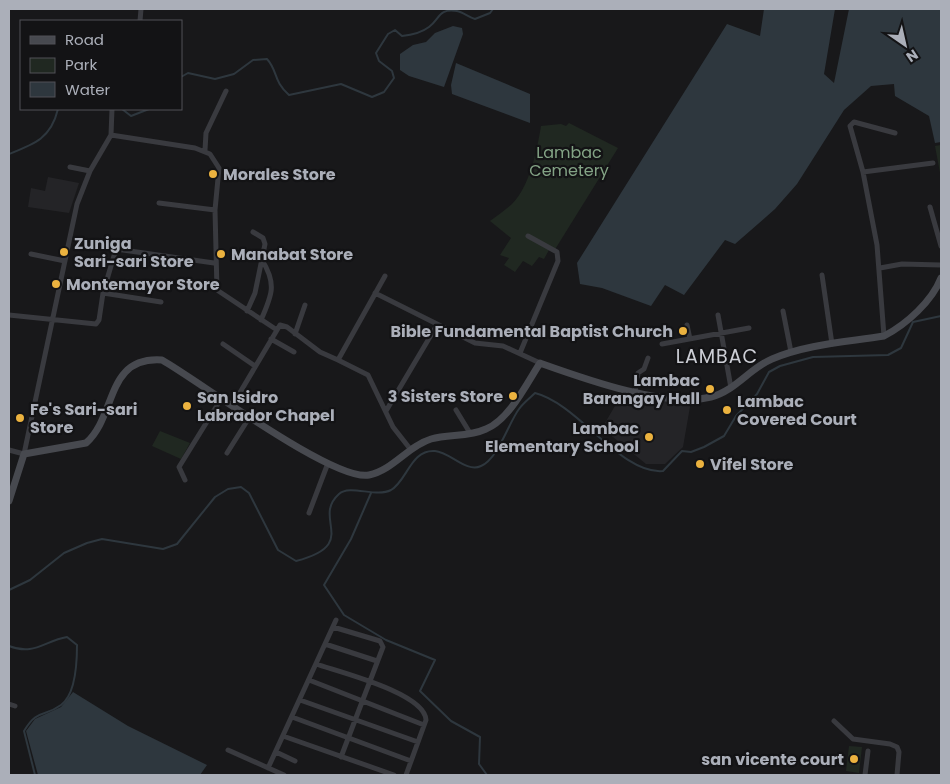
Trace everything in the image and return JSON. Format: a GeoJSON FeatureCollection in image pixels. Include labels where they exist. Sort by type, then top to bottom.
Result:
{"type":"FeatureCollection","features":[{"type":"Feature","properties":{"kind":"street"},"geometry":{"type":"LineString","coordinates":[[204,150],[206,133],[226,91]]}},
{"type":"Feature","properties":{"kind":"street"},"geometry":{"type":"LineString","coordinates":[[9,501],[24,454],[77,204],[90,171],[112,135],[112,110]]}},
{"type":"Feature","properties":{"kind":"street"},"geometry":{"type":"LineString","coordinates":[[884,336],[880,268],[863,172],[850,128],[851,123],[895,133]]}},
{"type":"Feature","properties":{"kind":"street"},"geometry":{"type":"LineString","coordinates":[[112,135],[204,150],[215,159],[219,168],[215,210],[214,263],[217,290],[277,330]]}},
{"type":"Feature","properties":{"kind":"street"},"geometry":{"type":"LineString","coordinates":[[863,172],[933,163]]}},
{"type":"Feature","properties":{"kind":"street"},"geometry":{"type":"LineString","coordinates":[[70,167],[90,171]]}},
{"type":"Feature","properties":{"kind":"street"},"geometry":{"type":"LineString","coordinates":[[159,203],[215,210]]}},
{"type":"Feature","properties":{"kind":"street"},"geometry":{"type":"LineString","coordinates":[[930,207],[941,246]]}},
{"type":"Feature","properties":{"kind":"street"},"geometry":{"type":"LineString","coordinates":[[247,311],[255,293],[264,240],[253,232]]}},
{"type":"Feature","properties":{"kind":"street"},"geometry":{"type":"LineString","coordinates":[[520,353],[558,261],[557,252],[528,236]]}},
{"type":"Feature","properties":{"kind":"street"},"geometry":{"type":"LineString","coordinates":[[9,314],[96,324],[99,320],[103,293],[116,249],[214,263]]}},
{"type":"Feature","properties":{"kind":"street"},"geometry":{"type":"LineString","coordinates":[[31,254],[65,261]]}},
{"type":"Feature","properties":{"kind":"street"},"geometry":{"type":"LineString","coordinates":[[261,260],[271,275],[272,283],[261,320]]}},
{"type":"Feature","properties":{"kind":"street"},"geometry":{"type":"LineString","coordinates":[[880,268],[902,264],[941,265]]}},
{"type":"Feature","properties":{"kind":"street"},"geometry":{"type":"LineString","coordinates":[[822,275],[832,344]]}},
{"type":"Feature","properties":{"kind":"street"},"geometry":{"type":"LineString","coordinates":[[338,360],[385,276]]}},
{"type":"Feature","properties":{"kind":"street"},"geometry":{"type":"LineString","coordinates":[[375,293],[475,343],[503,346],[540,363],[598,384],[681,399],[710,397],[731,388],[760,365],[791,352],[884,336],[893,331],[933,295],[941,278]]}},
{"type":"Feature","properties":{"kind":"street"},"geometry":{"type":"LineString","coordinates":[[103,293],[162,302]]}},
{"type":"Feature","properties":{"kind":"street"},"geometry":{"type":"LineString","coordinates":[[295,334],[305,305]]}},
{"type":"Feature","properties":{"kind":"street"},"geometry":{"type":"LineString","coordinates":[[783,311],[791,352]]}},
{"type":"Feature","properties":{"kind":"street"},"geometry":{"type":"LineString","coordinates":[[718,315],[731,388]]}},
{"type":"Feature","properties":{"kind":"street"},"geometry":{"type":"LineString","coordinates":[[232,406],[271,339],[282,325],[320,352],[368,375],[393,426],[411,450]]}},
{"type":"Feature","properties":{"kind":"street"},"geometry":{"type":"LineString","coordinates":[[386,412],[437,325]]}},
{"type":"Feature","properties":{"kind":"street"},"geometry":{"type":"LineString","coordinates":[[687,325],[690,339]]}},
{"type":"Feature","properties":{"kind":"street"},"geometry":{"type":"LineString","coordinates":[[662,344],[749,328]]}},
{"type":"Feature","properties":{"kind":"street"},"geometry":{"type":"LineString","coordinates":[[271,339],[294,352]]}},
{"type":"Feature","properties":{"kind":"street"},"geometry":{"type":"LineString","coordinates":[[222,344],[255,366]]}},
{"type":"Feature","properties":{"kind":"street"},"geometry":{"type":"LineString","coordinates":[[635,392],[638,373],[644,369],[648,358]]}},
{"type":"Feature","properties":{"kind":"street"},"geometry":{"type":"LineString","coordinates":[[9,450],[24,454],[86,443],[98,426],[121,376],[137,364],[146,361],[162,360],[250,418],[328,463],[346,472],[361,476],[370,475],[431,439],[486,430],[506,416],[540,363]]}},
{"type":"Feature","properties":{"kind":"street"},"geometry":{"type":"LineString","coordinates":[[185,480],[179,467],[221,399]]}},
{"type":"Feature","properties":{"kind":"street"},"geometry":{"type":"LineString","coordinates":[[456,410],[470,433]]}},
{"type":"Feature","properties":{"kind":"street"},"geometry":{"type":"LineString","coordinates":[[227,453],[250,418]]}},
{"type":"Feature","properties":{"kind":"street"},"geometry":{"type":"LineString","coordinates":[[309,513],[328,463]]}},
{"type":"Feature","properties":{"kind":"street"},"geometry":{"type":"LineString","coordinates":[[268,768],[336,620]]}},
{"type":"Feature","properties":{"kind":"street"},"geometry":{"type":"LineString","coordinates":[[333,627],[382,643],[341,757]]}},
{"type":"Feature","properties":{"kind":"street"},"geometry":{"type":"LineString","coordinates":[[325,644],[377,661]]}},
{"type":"Feature","properties":{"kind":"street"},"geometry":{"type":"LineString","coordinates":[[316,664],[407,697],[425,715],[424,725],[406,775]]}},
{"type":"Feature","properties":{"kind":"street"},"geometry":{"type":"LineString","coordinates":[[309,680],[424,725]]}},
{"type":"Feature","properties":{"kind":"street"},"geometry":{"type":"LineString","coordinates":[[300,700],[418,742]]}},
{"type":"Feature","properties":{"kind":"street"},"geometry":{"type":"LineString","coordinates":[[9,704],[15,706]]}},
{"type":"Feature","properties":{"kind":"street"},"geometry":{"type":"LineString","coordinates":[[292,716],[412,760]]}},
{"type":"Feature","properties":{"kind":"street"},"geometry":{"type":"LineString","coordinates":[[834,721],[853,739],[890,744],[897,747],[899,752],[897,775]]}},
{"type":"Feature","properties":{"kind":"street"},"geometry":{"type":"LineString","coordinates":[[283,736],[394,775]]}},
{"type":"Feature","properties":{"kind":"street"},"geometry":{"type":"LineString","coordinates":[[228,750],[284,775]]}},
{"type":"Feature","properties":{"kind":"street"},"geometry":{"type":"LineString","coordinates":[[865,775],[868,751]]}},
{"type":"Feature","properties":{"kind":"street"},"geometry":{"type":"LineString","coordinates":[[276,752],[295,761]]}},
{"type":"Feature","properties":{"kind":"street"},"geometry":{"type":"LineString","coordinates":[[375,775],[376,769]]}},
{"type":"Feature","properties":{"kind":"shaded area"},"geometry":{"type":"Polygon","coordinates":[[[48,177],[79,183],[69,213],[28,207],[31,188],[45,191],[48,177]]]}},
{"type":"Feature","properties":{"kind":"shaded area","name":"Lambac Elementary School"},"geometry":{"type":"Polygon","coordinates":[[[622,394],[691,401],[683,447],[665,464],[646,464],[602,428],[622,394]]]}},
{"type":"Feature","properties":{"kind":"green space","name":"Lambac Cemetery"},"geometry":{"type":"Polygon","coordinates":[[[569,123],[618,148],[554,251],[549,250],[544,259],[539,257],[532,266],[523,261],[515,272],[504,265],[509,258],[500,255],[511,238],[490,221],[512,204],[524,188],[535,156],[541,126],[561,124],[566,126],[569,123]]]}},
{"type":"Feature","properties":{"kind":"green space"},"geometry":{"type":"Polygon","coordinates":[[[941,145],[941,178],[935,146],[941,145]]]}},
{"type":"Feature","properties":{"kind":"green space"},"geometry":{"type":"Polygon","coordinates":[[[160,431],[190,443],[181,459],[152,446],[160,431]]]}},
{"type":"Feature","properties":{"kind":"green space","name":"san vicente court"},"geometry":{"type":"Polygon","coordinates":[[[849,746],[862,747],[859,773],[846,771],[849,746]]]}},
{"type":"Feature","properties":{"kind":"water"},"geometry":{"type":"Polygon","coordinates":[[[764,9],[835,9],[824,74],[834,83],[849,9],[941,9],[941,142],[935,143],[929,116],[895,96],[894,84],[871,86],[844,110],[797,184],[775,209],[735,244],[725,240],[684,295],[665,285],[651,306],[602,288],[580,284],[577,263],[727,24],[760,36],[764,9]]]}},
{"type":"Feature","properties":{"kind":"water"},"geometry":{"type":"Polygon","coordinates":[[[453,26],[462,28],[463,34],[444,87],[409,76],[400,70],[400,54],[413,45],[426,42],[435,33],[453,26]]]}},
{"type":"Feature","properties":{"kind":"water"},"geometry":{"type":"Polygon","coordinates":[[[456,63],[530,94],[530,123],[452,94],[451,85],[456,63]]]}},
{"type":"Feature","properties":{"kind":"water"},"geometry":{"type":"Polygon","coordinates":[[[73,692],[128,726],[207,765],[200,775],[38,775],[26,731],[35,719],[61,707],[73,692]]]}},
{"type":"Feature","properties":{"kind":"waterway"},"geometry":{"type":"LineString","coordinates":[[182,76],[188,73],[215,79],[234,74],[253,60],[267,59],[280,85],[289,95],[341,84],[372,97],[384,92],[394,78],[392,71],[379,61],[376,53],[388,34],[395,30],[402,36],[420,32],[433,24],[446,11],[459,12],[475,19],[490,13],[493,9]]}},
{"type":"Feature","properties":{"kind":"waterway"},"geometry":{"type":"LineString","coordinates":[[9,154],[41,139],[51,127],[58,110]]}},
{"type":"Feature","properties":{"kind":"waterway"},"geometry":{"type":"LineString","coordinates":[[123,110],[131,116],[146,110]]}},
{"type":"Feature","properties":{"kind":"waterway"},"geometry":{"type":"LineString","coordinates":[[9,590],[30,580],[64,553],[87,543],[102,539],[163,549],[177,544],[215,497],[228,489],[241,487],[249,493],[278,550],[296,561],[315,554],[326,547],[331,539],[330,513],[332,503],[339,494],[350,490],[378,493],[391,490],[401,480],[415,460],[427,452],[441,452],[470,467],[481,466],[493,456],[515,415],[535,393],[568,410],[631,462],[647,469],[663,471],[682,451],[691,452],[724,436],[736,416],[757,394],[769,372],[780,366],[813,357],[888,355],[901,348],[913,322],[941,316]]}},
{"type":"Feature","properties":{"kind":"waterway"},"geometry":{"type":"LineString","coordinates":[[371,493],[351,539],[324,585],[344,615],[386,640],[435,660],[420,691],[451,721],[480,737],[479,764],[487,775]]}},
{"type":"Feature","properties":{"kind":"waterway"},"geometry":{"type":"LineString","coordinates":[[9,646],[18,649],[32,649],[67,637],[77,645],[75,677],[66,700],[55,709],[37,716],[24,731],[35,775]]}},
{"type":"Feature","properties":{"kind":"place","name":"Morales Store"},"geometry":{"type":"Point","coordinates":[213,174]}},
{"type":"Feature","properties":{"kind":"place","name":"Zuniga Sari-sari Store"},"geometry":{"type":"Point","coordinates":[64,252]}},
{"type":"Feature","properties":{"kind":"place","name":"Manabat Store"},"geometry":{"type":"Point","coordinates":[221,254]}},
{"type":"Feature","properties":{"kind":"place","name":"Montemayor Store"},"geometry":{"type":"Point","coordinates":[56,284]}},
{"type":"Feature","properties":{"kind":"place","name":"Bible Fundamental Baptist Church"},"geometry":{"type":"Point","coordinates":[683,331]}},
{"type":"Feature","properties":{"kind":"place","name":"Lambac Barangay Hall"},"geometry":{"type":"Point","coordinates":[710,389]}},
{"type":"Feature","properties":{"kind":"place","name":"3 Sisters Store"},"geometry":{"type":"Point","coordinates":[513,396]}},
{"type":"Feature","properties":{"kind":"place","name":"San Isidro Labrador Chapel"},"geometry":{"type":"Point","coordinates":[187,406]}},
{"type":"Feature","properties":{"kind":"place","name":"Lambac Covered Court"},"geometry":{"type":"Point","coordinates":[727,410]}},
{"type":"Feature","properties":{"kind":"place","name":"Fe's Sari-sari Store"},"geometry":{"type":"Point","coordinates":[20,418]}},
{"type":"Feature","properties":{"kind":"place","name":"Lambac Elementary School"},"geometry":{"type":"Point","coordinates":[649,437]}},
{"type":"Feature","properties":{"kind":"place","name":"Vifel Store"},"geometry":{"type":"Point","coordinates":[700,464]}},
{"type":"Feature","properties":{"kind":"place","name":"san vicente court"},"geometry":{"type":"Point","coordinates":[854,759]}},
{"type":"Feature","properties":{"kind":"district","name":"LAMBAC"},"geometry":{"type":"Point","coordinates":[717,356]}}]}
